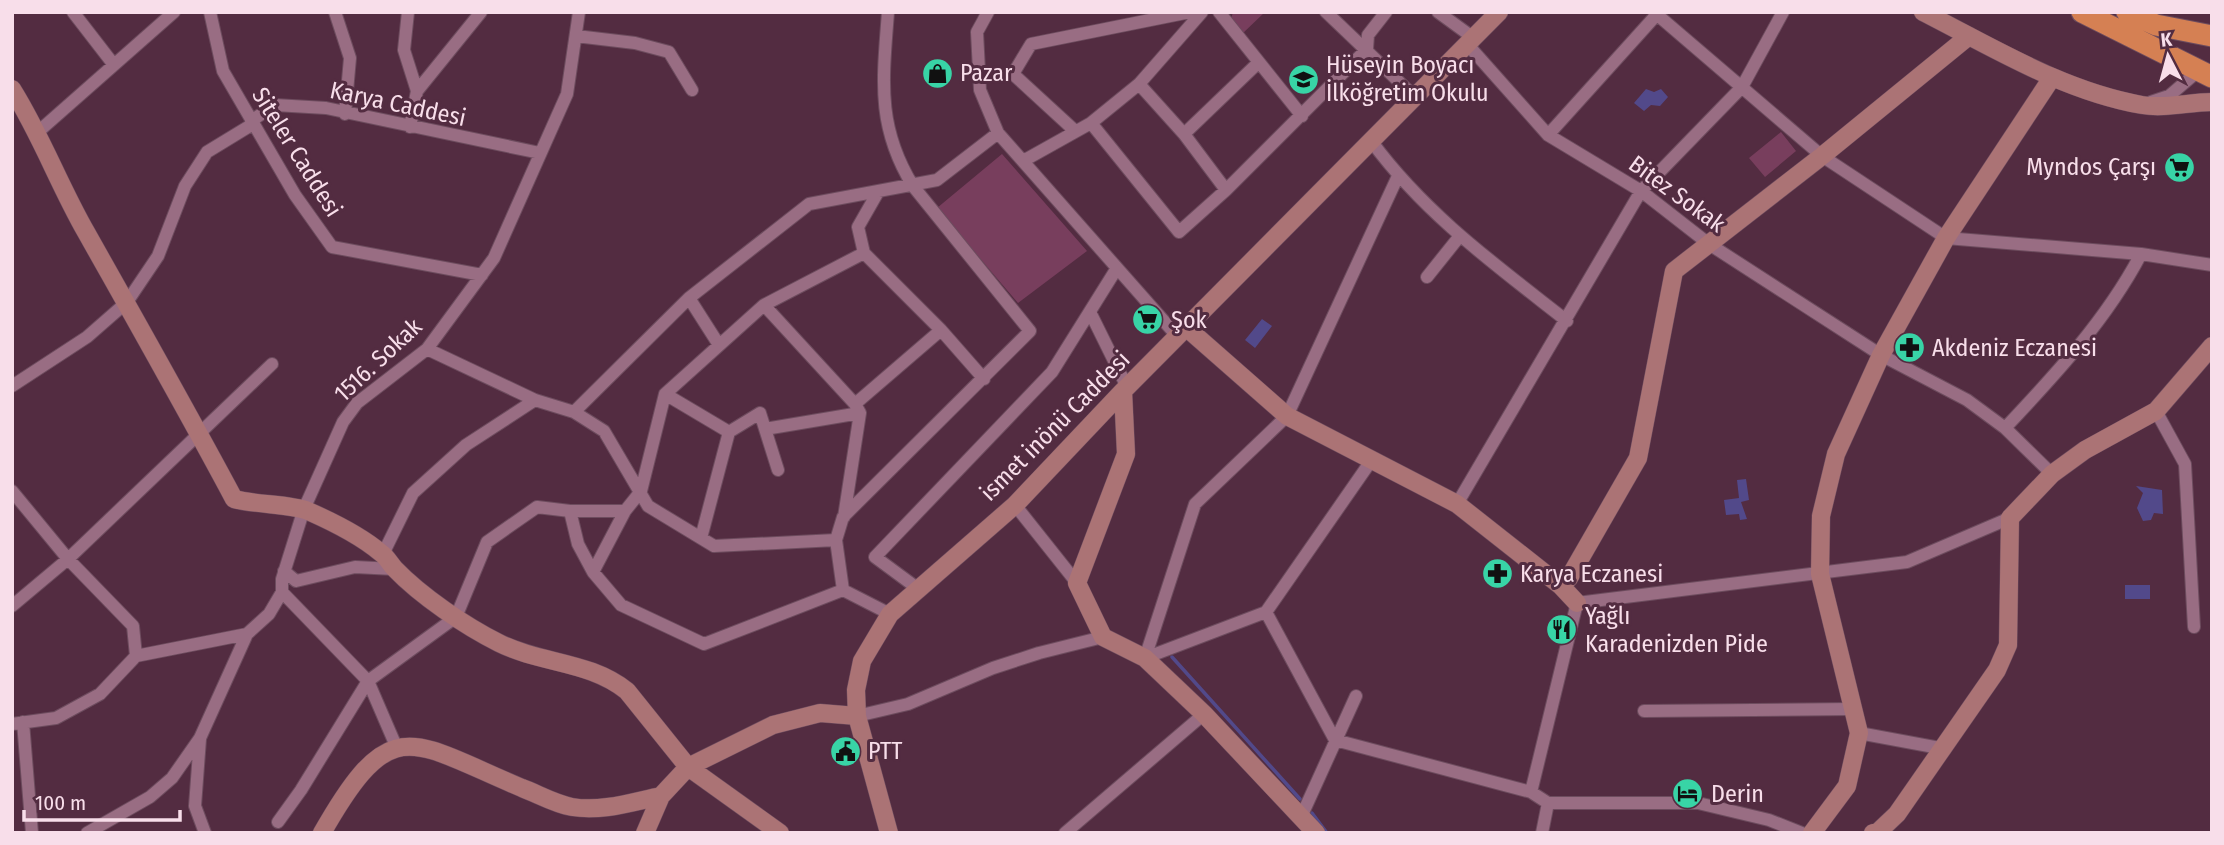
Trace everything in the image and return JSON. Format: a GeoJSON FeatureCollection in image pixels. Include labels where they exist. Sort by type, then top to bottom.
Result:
{"type":"FeatureCollection","features":[{"type":"Feature","properties":{"kind":"highway"},"geometry":{"type":"LineString","coordinates":[[2082,12],[2204,75],[2212,37],[2155,25],[2127,12]]}},
{"type":"Feature","properties":{"kind":"street"},"geometry":{"type":"LineString","coordinates":[[73,12],[114,65]]}},
{"type":"Feature","properties":{"kind":"street"},"geometry":{"type":"LineString","coordinates":[[39,131],[174,12]]}},
{"type":"Feature","properties":{"kind":"street","name":"Siteler Caddesi"},"geometry":{"type":"LineString","coordinates":[[210,12],[223,71],[295,195],[332,247],[482,275]]}},
{"type":"Feature","properties":{"kind":"street"},"geometry":{"type":"LineString","coordinates":[[335,12],[350,58],[345,114]]}},
{"type":"Feature","properties":{"kind":"street"},"geometry":{"type":"LineString","coordinates":[[408,12],[404,50],[417,91]]}},
{"type":"Feature","properties":{"kind":"street"},"geometry":{"type":"LineString","coordinates":[[410,127],[417,91],[481,12]]}},
{"type":"Feature","properties":{"kind":"street","name":"1516. Sokak"},"geometry":{"type":"LineString","coordinates":[[200,738],[247,634],[269,614],[282,592],[284,571],[304,509],[343,422],[357,403],[427,349],[494,258],[567,94],[579,12]]}},
{"type":"Feature","properties":{"kind":"street"},"geometry":{"type":"LineString","coordinates":[[844,517],[1030,331],[913,186],[897,161],[881,95],[888,12]]}},
{"type":"Feature","properties":{"kind":"street"},"geometry":{"type":"LineString","coordinates":[[988,12],[977,32],[980,90],[998,134],[1118,268],[1183,333],[1287,416],[1457,504],[1561,586],[1577,603]]}},
{"type":"Feature","properties":{"kind":"street"},"geometry":{"type":"LineString","coordinates":[[1074,130],[1013,74],[1031,44],[1191,12]]}},
{"type":"Feature","properties":{"kind":"street"},"geometry":{"type":"LineString","coordinates":[[1023,161],[1074,130],[1091,123],[1139,84],[1202,12]]}},
{"type":"Feature","properties":{"kind":"street"},"geometry":{"type":"LineString","coordinates":[[1219,12],[1302,116]]}},
{"type":"Feature","properties":{"kind":"street"},"geometry":{"type":"LineString","coordinates":[[1326,12],[1415,97]]}},
{"type":"Feature","properties":{"kind":"street"},"geometry":{"type":"LineString","coordinates":[[1091,123],[1179,232],[1226,190],[1367,49],[1368,35],[1386,12]]}},
{"type":"Feature","properties":{"kind":"street","name":"Bitez Sokak"},"geometry":{"type":"LineString","coordinates":[[1438,12],[1471,42],[1548,135],[1641,191],[1709,244],[1881,355],[1967,400],[2005,428],[2052,474]]}},
{"type":"Feature","properties":{"kind":"street","name":"ismet inönü Caddesi"},"geometry":{"type":"LineString","coordinates":[[889,833],[858,716],[856,690],[862,661],[890,614],[1015,505],[1125,389],[1499,12]]}},
{"type":"Feature","properties":{"kind":"street"},"geometry":{"type":"LineString","coordinates":[[1457,504],[1641,191],[1742,86],[1783,12]]}},
{"type":"Feature","properties":{"kind":"street"},"geometry":{"type":"LineString","coordinates":[[1923,12],[2051,79],[2143,105],[2195,106],[2212,102]]}},
{"type":"Feature","properties":{"kind":"street"},"geometry":{"type":"LineString","coordinates":[[1548,135],[1657,13],[1822,156],[1946,238],[2141,254],[2212,265]]}},
{"type":"Feature","properties":{"kind":"street"},"geometry":{"type":"LineString","coordinates":[[576,36],[672,47],[692,90]]}},
{"type":"Feature","properties":{"kind":"street"},"geometry":{"type":"LineString","coordinates":[[1561,586],[1569,578],[1638,458],[1674,271],[1822,156],[1969,36]]}},
{"type":"Feature","properties":{"kind":"street"},"geometry":{"type":"LineString","coordinates":[[1184,134],[1258,63]]}},
{"type":"Feature","properties":{"kind":"street"},"geometry":{"type":"LineString","coordinates":[[2143,105],[2168,96],[2204,75]]}},
{"type":"Feature","properties":{"kind":"street"},"geometry":{"type":"LineString","coordinates":[[1812,833],[1847,786],[1859,733],[1820,574],[1821,516],[1836,454],[1881,355],[1946,238],[2051,79]]}},
{"type":"Feature","properties":{"kind":"street"},"geometry":{"type":"LineString","coordinates":[[1139,84],[1184,134],[1226,190]]}},
{"type":"Feature","properties":{"kind":"street"},"geometry":{"type":"LineString","coordinates":[[12,89],[39,131],[84,229],[127,302],[234,499],[257,505],[304,509],[348,530],[383,554],[394,569],[456,617],[501,644],[597,671],[615,681],[627,691],[688,767],[780,833]]}},
{"type":"Feature","properties":{"kind":"street","name":"Karya Caddesi"},"geometry":{"type":"LineString","coordinates":[[12,386],[87,337],[127,302],[158,256],[185,186],[207,152],[275,105],[326,108],[540,153]]}},
{"type":"Feature","properties":{"kind":"street"},"geometry":{"type":"LineString","coordinates":[[574,412],[689,298],[809,204],[937,180],[998,134]]}},
{"type":"Feature","properties":{"kind":"street"},"geometry":{"type":"LineString","coordinates":[[1372,142],[1398,176],[1458,237],[1567,321]]}},
{"type":"Feature","properties":{"kind":"street"},"geometry":{"type":"LineString","coordinates":[[1145,658],[1195,504],[1287,416],[1398,176]]}},
{"type":"Feature","properties":{"kind":"street"},"geometry":{"type":"LineString","coordinates":[[878,192],[858,226],[864,253],[942,330],[984,379]]}},
{"type":"Feature","properties":{"kind":"street"},"geometry":{"type":"LineString","coordinates":[[1427,277],[1458,237]]}},
{"type":"Feature","properties":{"kind":"street"},"geometry":{"type":"LineString","coordinates":[[593,572],[625,511],[641,491],[665,394],[764,305],[864,253]]}},
{"type":"Feature","properties":{"kind":"street"},"geometry":{"type":"LineString","coordinates":[[2005,428],[2041,390],[2122,290],[2141,254]]}},
{"type":"Feature","properties":{"kind":"street"},"geometry":{"type":"LineString","coordinates":[[917,588],[875,557],[1052,372],[1118,268]]}},
{"type":"Feature","properties":{"kind":"street"},"geometry":{"type":"LineString","coordinates":[[689,298],[719,345]]}},
{"type":"Feature","properties":{"kind":"street"},"geometry":{"type":"LineString","coordinates":[[764,305],[858,409],[844,517],[836,540],[843,590]]}},
{"type":"Feature","properties":{"kind":"street"},"geometry":{"type":"LineString","coordinates":[[1077,583],[1126,454],[1125,389],[1090,312]]}},
{"type":"Feature","properties":{"kind":"street"},"geometry":{"type":"LineString","coordinates":[[765,429],[858,409],[942,330]]}},
{"type":"Feature","properties":{"kind":"street"},"geometry":{"type":"LineString","coordinates":[[1577,603],[1907,562],[2010,518],[2052,474],[2085,450],[2156,411],[2212,346]]}},
{"type":"Feature","properties":{"kind":"street"},"geometry":{"type":"LineString","coordinates":[[427,349],[535,400],[574,412],[604,431],[648,506],[714,547],[836,540]]}},
{"type":"Feature","properties":{"kind":"street"},"geometry":{"type":"LineString","coordinates":[[12,606],[68,559],[272,364]]}},
{"type":"Feature","properties":{"kind":"street"},"geometry":{"type":"LineString","coordinates":[[665,394],[729,432]]}},
{"type":"Feature","properties":{"kind":"street"},"geometry":{"type":"LineString","coordinates":[[383,554],[413,493],[466,446],[535,400]]}},
{"type":"Feature","properties":{"kind":"street"},"geometry":{"type":"LineString","coordinates":[[2156,411],[2185,464],[2194,627]]}},
{"type":"Feature","properties":{"kind":"street"},"geometry":{"type":"LineString","coordinates":[[701,538],[729,432],[760,413],[778,470]]}},
{"type":"Feature","properties":{"kind":"street"},"geometry":{"type":"LineString","coordinates":[[1145,658],[1266,612],[1371,461]]}},
{"type":"Feature","properties":{"kind":"street"},"geometry":{"type":"LineString","coordinates":[[12,491],[17,509],[133,626],[136,656]]}},
{"type":"Feature","properties":{"kind":"street"},"geometry":{"type":"LineString","coordinates":[[1015,505],[1077,583],[1104,637],[1145,658],[1204,714],[1302,815],[1316,833]]}},
{"type":"Feature","properties":{"kind":"street"},"geometry":{"type":"LineString","coordinates":[[278,822],[302,790],[368,681],[456,617],[487,542],[537,507],[570,511],[625,511]]}},
{"type":"Feature","properties":{"kind":"street"},"geometry":{"type":"LineString","coordinates":[[570,511],[578,544],[593,572],[621,605],[704,644],[843,590],[890,614]]}},
{"type":"Feature","properties":{"kind":"street"},"geometry":{"type":"LineString","coordinates":[[1877,833],[1898,814],[1945,749],[1997,670],[2008,645],[2010,518]]}},
{"type":"Feature","properties":{"kind":"street"},"geometry":{"type":"LineString","coordinates":[[284,571],[296,581],[355,567],[394,569]]}},
{"type":"Feature","properties":{"kind":"street"},"geometry":{"type":"LineString","coordinates":[[282,592],[368,681],[396,746]]}},
{"type":"Feature","properties":{"kind":"street"},"geometry":{"type":"LineString","coordinates":[[1531,792],[1577,603]]}},
{"type":"Feature","properties":{"kind":"street"},"geometry":{"type":"LineString","coordinates":[[1266,612],[1335,740],[1531,792],[1548,803],[1698,803],[1769,820],[1802,833]]}},
{"type":"Feature","properties":{"kind":"street"},"geometry":{"type":"LineString","coordinates":[[32,833],[18,723],[56,718],[100,694],[136,656],[247,634]]}},
{"type":"Feature","properties":{"kind":"street"},"geometry":{"type":"LineString","coordinates":[[645,833],[661,796],[688,767],[772,725],[820,713],[858,716],[908,704],[993,668],[1104,637]]}},
{"type":"Feature","properties":{"kind":"street"},"geometry":{"type":"LineString","coordinates":[[1302,815],[1356,696]]}},
{"type":"Feature","properties":{"kind":"street"},"geometry":{"type":"LineString","coordinates":[[1644,711],[1853,709]]}},
{"type":"Feature","properties":{"kind":"street"},"geometry":{"type":"LineString","coordinates":[[1065,833],[1204,714]]}},
{"type":"Feature","properties":{"kind":"street"},"geometry":{"type":"LineString","coordinates":[[1859,733],[1945,749]]}},
{"type":"Feature","properties":{"kind":"street"},"geometry":{"type":"LineString","coordinates":[[87,833],[150,797],[172,778],[200,738]]}},
{"type":"Feature","properties":{"kind":"street"},"geometry":{"type":"LineString","coordinates":[[200,738],[195,806],[205,833]]}},
{"type":"Feature","properties":{"kind":"street"},"geometry":{"type":"LineString","coordinates":[[322,833],[361,772],[379,755],[396,746],[420,746],[444,754],[570,807],[601,809],[661,796]]}},
{"type":"Feature","properties":{"kind":"street"},"geometry":{"type":"LineString","coordinates":[[1542,833],[1548,803]]}},
{"type":"Feature","properties":{"kind":"shaded area"},"geometry":{"type":"Polygon","coordinates":[[[1233,12],[1265,12],[1241,35],[1230,23],[1233,12]]]}},
{"type":"Feature","properties":{"kind":"shaded area"},"geometry":{"type":"Polygon","coordinates":[[[1646,89],[1654,92],[1661,89],[1668,97],[1660,106],[1651,105],[1644,111],[1634,103],[1646,89]]]}},
{"type":"Feature","properties":{"kind":"shaded area"},"geometry":{"type":"Polygon","coordinates":[[[1781,132],[1796,151],[1765,177],[1749,158],[1781,132]]]}},
{"type":"Feature","properties":{"kind":"shaded area"},"geometry":{"type":"Polygon","coordinates":[[[1002,154],[1087,251],[1018,303],[937,208],[1002,154]]]}},
{"type":"Feature","properties":{"kind":"shaded area"},"geometry":{"type":"Polygon","coordinates":[[[1262,319],[1272,326],[1255,348],[1245,340],[1262,319]]]}},
{"type":"Feature","properties":{"kind":"shaded area"},"geometry":{"type":"Polygon","coordinates":[[[1746,479],[1749,500],[1741,502],[1747,519],[1740,520],[1739,514],[1726,515],[1724,500],[1739,498],[1737,480],[1746,479]]]}},
{"type":"Feature","properties":{"kind":"shaded area"},"geometry":{"type":"Polygon","coordinates":[[[2136,486],[2162,490],[2163,514],[2154,513],[2151,520],[2143,521],[2137,508],[2143,493],[2136,486]]]}},
{"type":"Feature","properties":{"kind":"shaded area"},"geometry":{"type":"Polygon","coordinates":[[[2125,585],[2150,585],[2150,599],[2125,599],[2125,585]]]}},
{"type":"Feature","properties":{"kind":"waterway"},"geometry":{"type":"LineString","coordinates":[[1172,657],[1300,799]]}},
{"type":"Feature","properties":{"kind":"waterway"},"geometry":{"type":"LineString","coordinates":[[1312,813],[1327,833]]}},
{"type":"Feature","properties":{"kind":"place","name":"Pazar"},"geometry":{"type":"Point","coordinates":[937,73]}},
{"type":"Feature","properties":{"kind":"place","name":"Hüseyin Boyacı İlköğretim Okulu"},"geometry":{"type":"Point","coordinates":[1303,79]}},
{"type":"Feature","properties":{"kind":"place","name":"Myndos Çarşı"},"geometry":{"type":"Point","coordinates":[2179,167]}},
{"type":"Feature","properties":{"kind":"place","name":"Şok"},"geometry":{"type":"Point","coordinates":[1148,320]}},
{"type":"Feature","properties":{"kind":"place","name":"Akdeniz Eczanesi"},"geometry":{"type":"Point","coordinates":[1909,348]}},
{"type":"Feature","properties":{"kind":"place","name":"Karya Eczanesi"},"geometry":{"type":"Point","coordinates":[1497,574]}},
{"type":"Feature","properties":{"kind":"place","name":"Yağlı Karadenizden Pide"},"geometry":{"type":"Point","coordinates":[1562,630]}},
{"type":"Feature","properties":{"kind":"place","name":"PTT"},"geometry":{"type":"Point","coordinates":[845,751]}},
{"type":"Feature","properties":{"kind":"place","name":"Derin"},"geometry":{"type":"Point","coordinates":[1688,794]}}]}
